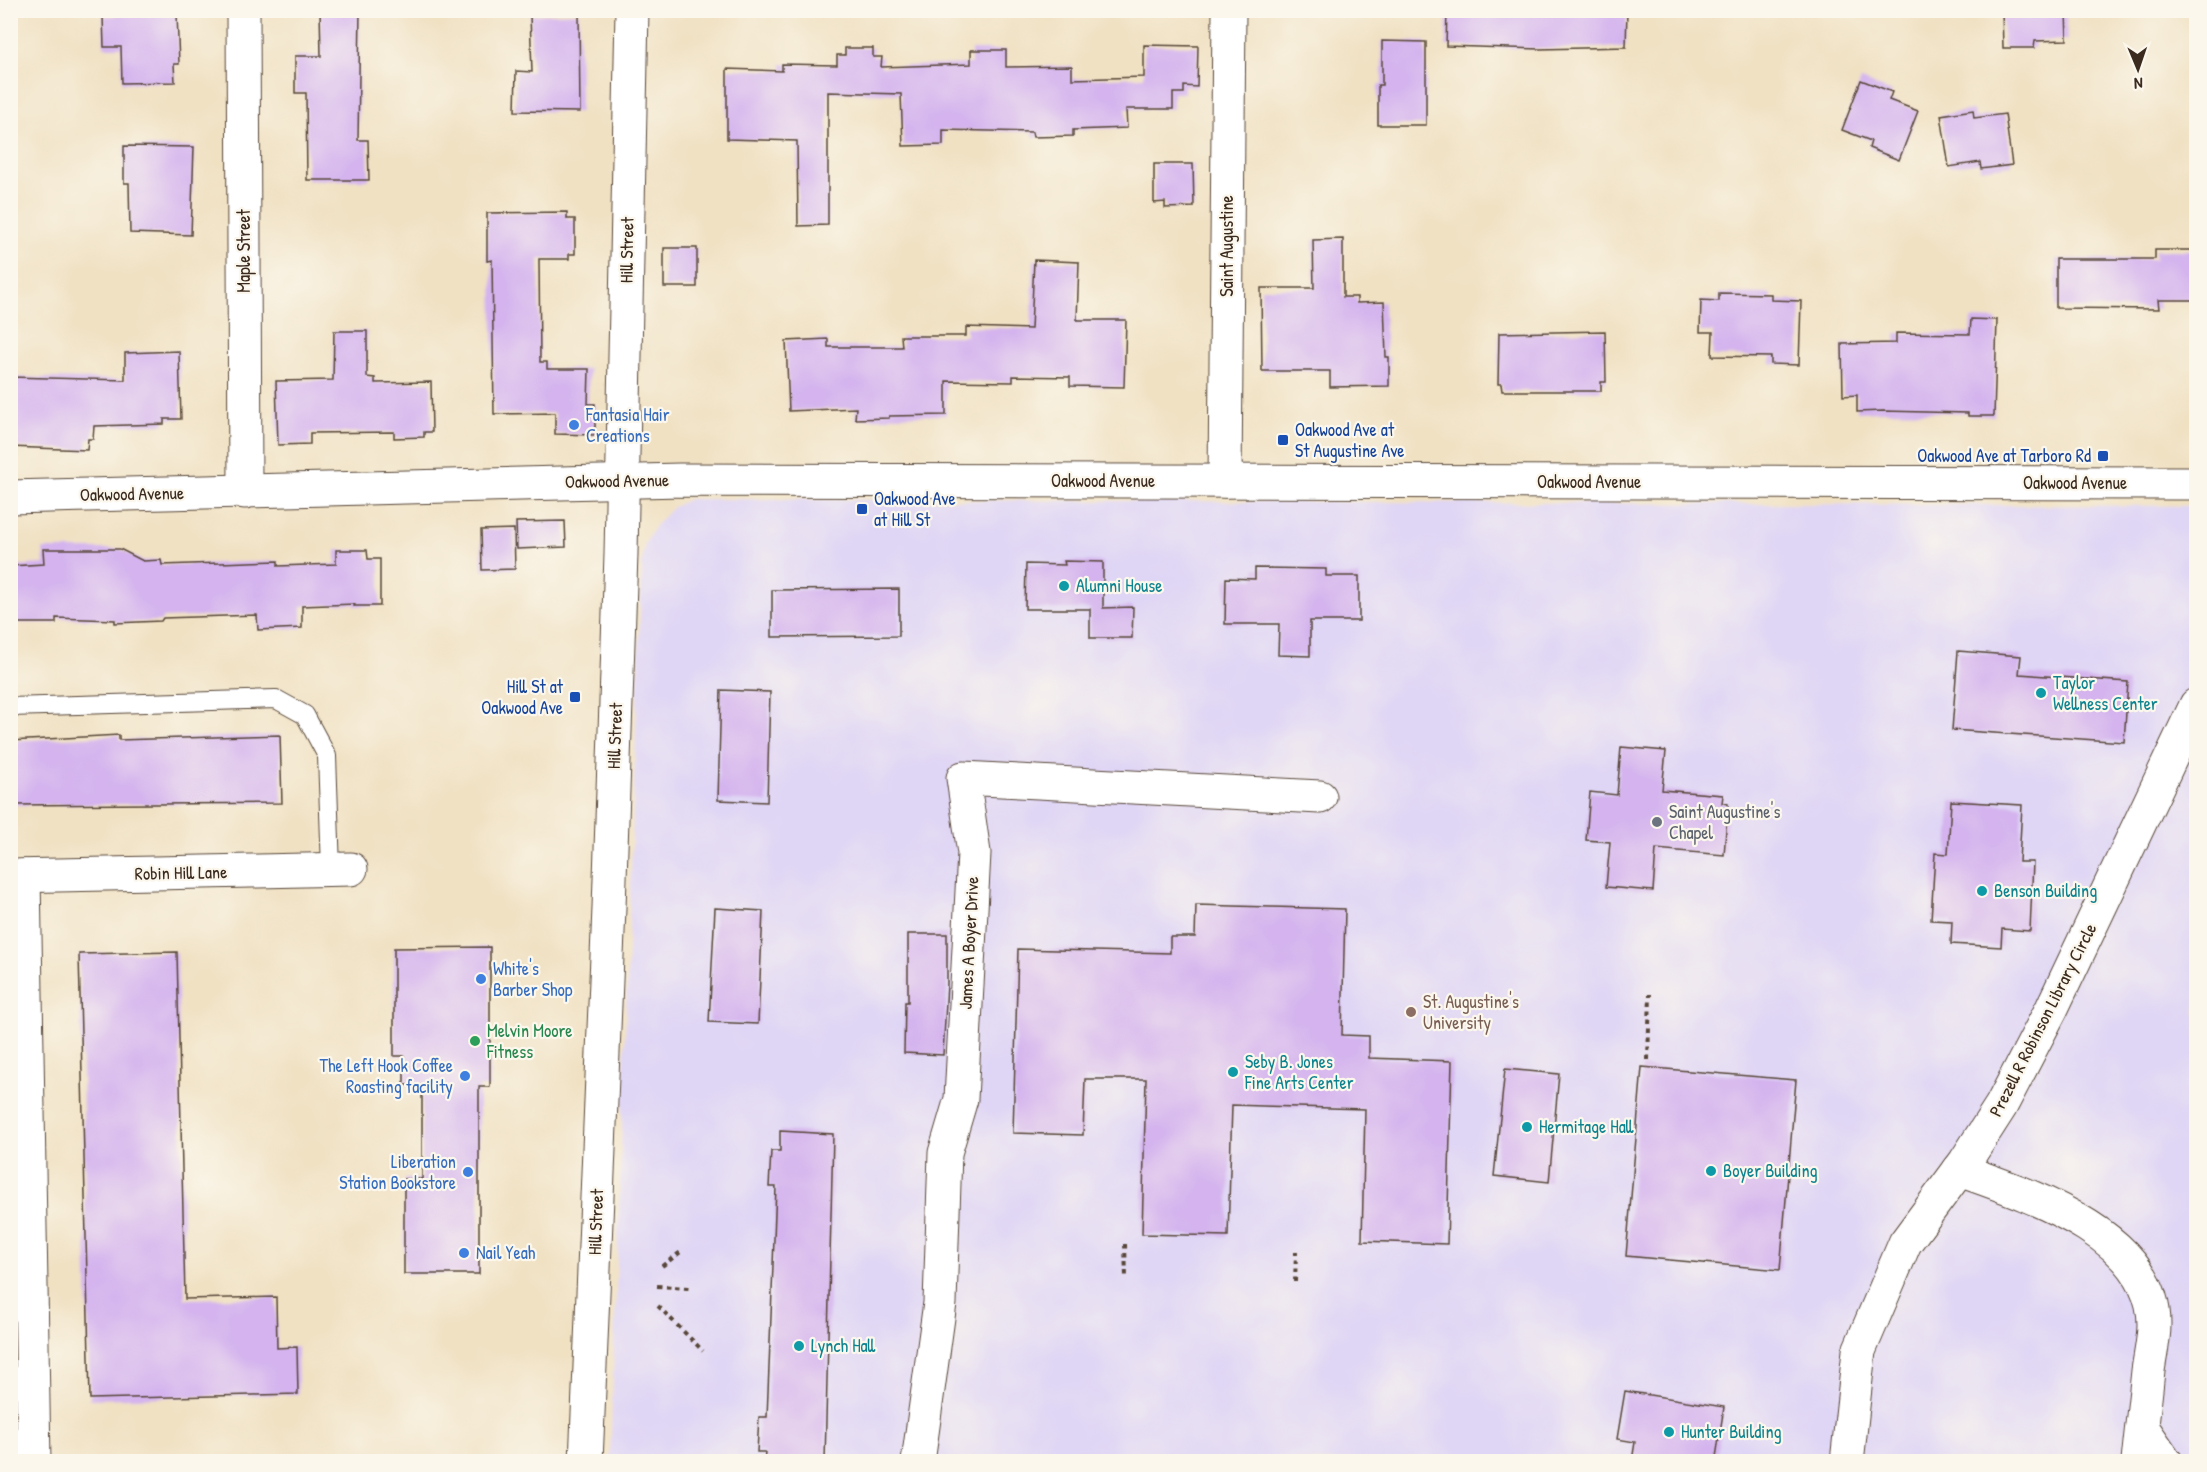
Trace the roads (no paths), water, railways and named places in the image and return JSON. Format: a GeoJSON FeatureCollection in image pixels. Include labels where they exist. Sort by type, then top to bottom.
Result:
{"type":"FeatureCollection","features":[{"type":"Feature","properties":{"kind":"street","name":"Maple Street"},"geometry":{"type":"LineString","coordinates":[[243,10],[245,492]]}},
{"type":"Feature","properties":{"kind":"street","name":"Hill Street"},"geometry":{"type":"LineString","coordinates":[[586,1461],[609,908],[623,481],[632,10]]}},
{"type":"Feature","properties":{"kind":"street","name":"Saint Augustine"},"geometry":{"type":"LineString","coordinates":[[1225,481],[1229,10]]}},
{"type":"Feature","properties":{"kind":"street","name":"Oakwood Avenue"},"geometry":{"type":"LineString","coordinates":[[10,497],[623,481],[2196,483]]}},
{"type":"Feature","properties":{"kind":"street","name":"Prezell R Robinson Library Circle"},"geometry":{"type":"LineString","coordinates":[[1847,1461],[1859,1351],[1905,1243],[1959,1170],[2001,1106],[2047,1018],[2196,705]]}},
{"type":"Feature","properties":{"kind":"street","name":"James A Boyer Drive"},"geometry":{"type":"LineString","coordinates":[[918,1461],[940,1303],[945,1153],[961,1098],[974,853],[963,778],[1320,797]]}},
{"type":"Feature","properties":{"kind":"street","name":"Robin Hill Lane"},"geometry":{"type":"LineString","coordinates":[[17,876],[341,869]]}},
{"type":"Feature","properties":{"kind":"street"},"geometry":{"type":"LineString","coordinates":[[17,876],[21,1246],[34,1461]]}},
{"type":"Feature","properties":{"kind":"street"},"geometry":{"type":"LineString","coordinates":[[1959,1170],[2029,1195],[2072,1217],[2113,1243],[2132,1265],[2147,1290],[2154,1324],[2138,1461]]}},
{"type":"Feature","properties":{"kind":"street"},"geometry":{"type":"LineString","coordinates":[[2142,1427],[2166,1461]]}},
{"type":"Feature","properties":{"kind":"lane"},"geometry":{"type":"LineString","coordinates":[[10,707],[276,699],[305,715],[327,756],[341,869]]}},
{"type":"Feature","properties":{"kind":"place","name":"Fantasia Hair Creations"},"geometry":{"type":"Point","coordinates":[574,425]}},
{"type":"Feature","properties":{"kind":"place","name":"Oakwood Ave at St Augustine Ave"},"geometry":{"type":"Point","coordinates":[1283,440]}},
{"type":"Feature","properties":{"kind":"place","name":"Oakwood Ave at Tarboro Rd"},"geometry":{"type":"Point","coordinates":[2103,456]}},
{"type":"Feature","properties":{"kind":"place","name":"Oakwood Ave at Hill St"},"geometry":{"type":"Point","coordinates":[862,509]}},
{"type":"Feature","properties":{"kind":"place","name":"Alumni House"},"geometry":{"type":"Point","coordinates":[1064,586]}},
{"type":"Feature","properties":{"kind":"place","name":"Taylor Wellness Center"},"geometry":{"type":"Point","coordinates":[2041,693]}},
{"type":"Feature","properties":{"kind":"place","name":"Hill St at Oakwood Ave"},"geometry":{"type":"Point","coordinates":[575,697]}},
{"type":"Feature","properties":{"kind":"place","name":"Saint Augustine's Chapel"},"geometry":{"type":"Point","coordinates":[1657,822]}},
{"type":"Feature","properties":{"kind":"place","name":"Benson Building"},"geometry":{"type":"Point","coordinates":[1982,891]}},
{"type":"Feature","properties":{"kind":"place","name":"White's Barber Shop"},"geometry":{"type":"Point","coordinates":[481,979]}},
{"type":"Feature","properties":{"kind":"place","name":"St. Augustine's University"},"geometry":{"type":"Point","coordinates":[1411,1012]}},
{"type":"Feature","properties":{"kind":"place","name":"Melvin Moore Fitness"},"geometry":{"type":"Point","coordinates":[475,1041]}},
{"type":"Feature","properties":{"kind":"place","name":"Seby B. Jones Fine Arts Center"},"geometry":{"type":"Point","coordinates":[1233,1072]}},
{"type":"Feature","properties":{"kind":"place","name":"The Left Hook Coffee Roasting facility"},"geometry":{"type":"Point","coordinates":[465,1076]}},
{"type":"Feature","properties":{"kind":"place","name":"Hermitage Hall"},"geometry":{"type":"Point","coordinates":[1527,1127]}},
{"type":"Feature","properties":{"kind":"place","name":"Boyer Building"},"geometry":{"type":"Point","coordinates":[1711,1171]}},
{"type":"Feature","properties":{"kind":"place","name":"Liberation Station Bookstore"},"geometry":{"type":"Point","coordinates":[468,1172]}},
{"type":"Feature","properties":{"kind":"place","name":"Nail Yeah"},"geometry":{"type":"Point","coordinates":[464,1253]}},
{"type":"Feature","properties":{"kind":"place","name":"Lynch Hall"},"geometry":{"type":"Point","coordinates":[799,1346]}},
{"type":"Feature","properties":{"kind":"place","name":"Hunter Building"},"geometry":{"type":"Point","coordinates":[1669,1432]}}]}
